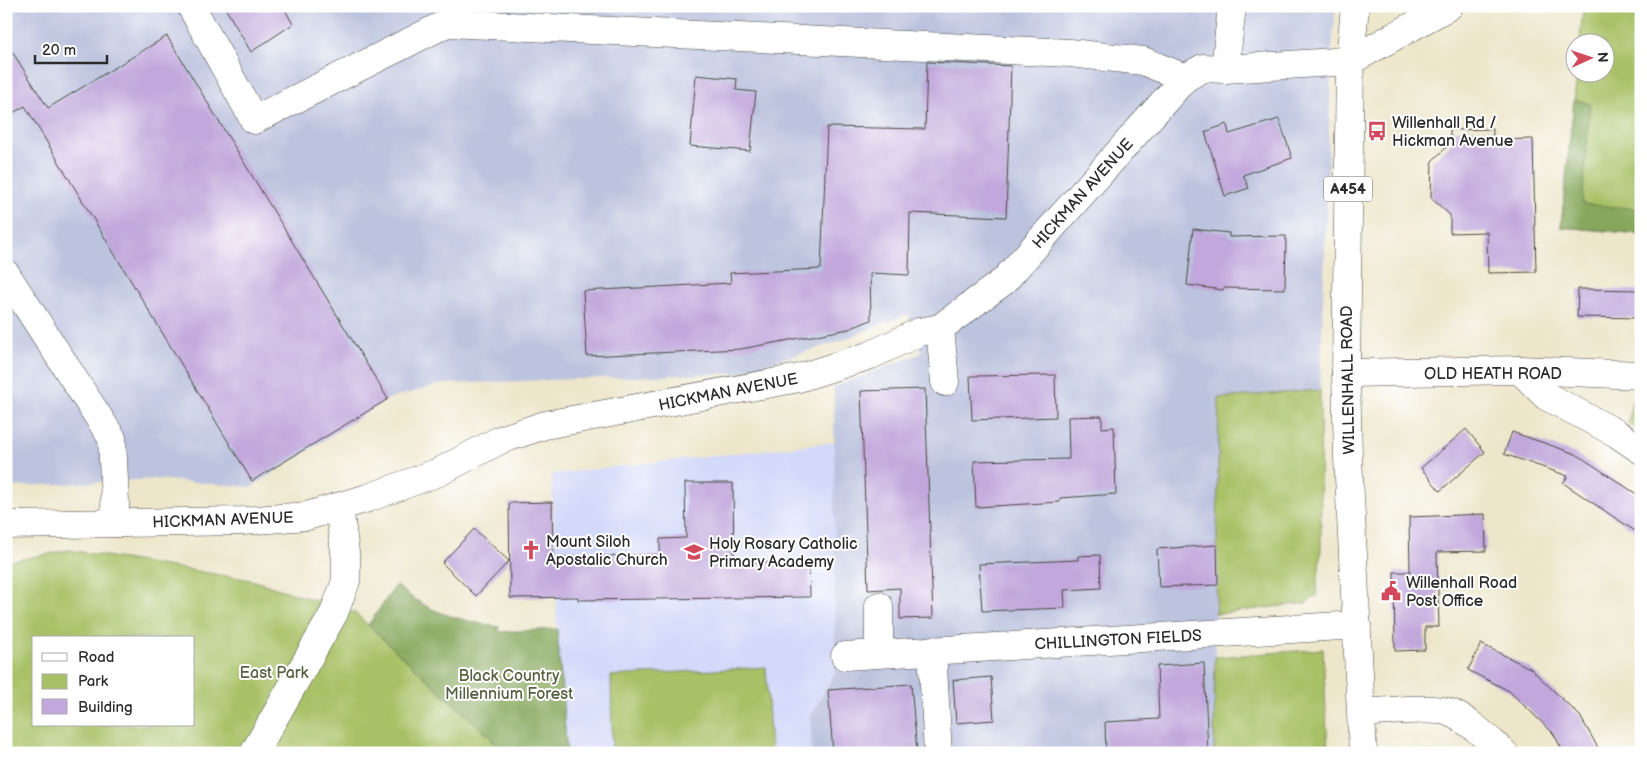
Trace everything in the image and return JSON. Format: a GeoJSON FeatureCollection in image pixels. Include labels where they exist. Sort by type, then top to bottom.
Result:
{"type":"FeatureCollection","features":[{"type":"Feature","properties":{"kind":"main road"},"geometry":{"type":"LineString","coordinates":[[191,6],[254,120],[447,23],[527,17],[1070,53],[1143,61],[1185,78]]}},
{"type":"Feature","properties":{"kind":"main road"},"geometry":{"type":"LineString","coordinates":[[1225,69],[1232,6]]}},
{"type":"Feature","properties":{"kind":"main road","name":"WILLENHALL ROAD"},"geometry":{"type":"LineString","coordinates":[[1355,6],[1350,61],[1346,372],[1348,457],[1363,753]]}},
{"type":"Feature","properties":{"kind":"main road"},"geometry":{"type":"LineString","coordinates":[[1350,61],[1449,6]]}},
{"type":"Feature","properties":{"kind":"main road","name":"HICKMAN AVENUE"},"geometry":{"type":"LineString","coordinates":[[6,525],[243,521],[307,516],[439,472],[500,440],[545,425],[799,378],[870,355],[919,332],[940,328],[1004,281],[1185,78],[1203,68],[1225,69],[1350,61]]}},
{"type":"Feature","properties":{"kind":"main road"},"geometry":{"type":"LineString","coordinates":[[6,274],[112,438],[116,523]]}},
{"type":"Feature","properties":{"kind":"main road"},"geometry":{"type":"LineString","coordinates":[[940,328],[945,382]]}},
{"type":"Feature","properties":{"kind":"main road"},"geometry":{"type":"LineString","coordinates":[[1520,370],[1546,396],[1616,433],[1641,450]]}},
{"type":"Feature","properties":{"kind":"main road","name":"OLD HEATH ROAD"},"geometry":{"type":"LineString","coordinates":[[1346,372],[1520,370],[1641,375]]}},
{"type":"Feature","properties":{"kind":"main road"},"geometry":{"type":"LineString","coordinates":[[254,753],[334,613],[346,581],[346,560],[339,506]]}},
{"type":"Feature","properties":{"kind":"main road"},"geometry":{"type":"LineString","coordinates":[[879,606],[879,653]]}},
{"type":"Feature","properties":{"kind":"main road","name":"CHILLINGTON FIELDS"},"geometry":{"type":"LineString","coordinates":[[845,656],[1357,625]]}},
{"type":"Feature","properties":{"kind":"main road"},"geometry":{"type":"LineString","coordinates":[[932,650],[938,753]]}},
{"type":"Feature","properties":{"kind":"main road"},"geometry":{"type":"LineString","coordinates":[[1362,714],[1403,710],[1449,712],[1472,725],[1504,753]]}},
{"type":"Feature","properties":{"kind":"shaded area"},"geometry":{"type":"Polygon","coordinates":[[[6,6],[1336,6],[1332,47],[1320,390],[1219,399],[1214,753],[812,753],[810,717],[835,673],[834,387],[922,353],[908,314],[837,342],[737,373],[442,384],[388,399],[251,487],[155,479],[6,487],[6,6]]]}},
{"type":"Feature","properties":{"kind":"shaded area","name":"Holy Rosary Catholic Primary Academy"},"geometry":{"type":"Polygon","coordinates":[[[835,442],[835,673],[810,717],[812,753],[567,753],[557,629],[552,474],[835,442]]]}},
{"type":"Feature","properties":{"kind":"green space"},"geometry":{"type":"Polygon","coordinates":[[[1583,6],[1641,6],[1641,234],[1561,227],[1576,82],[1614,82],[1614,32],[1581,32],[1583,6]]]}},
{"type":"Feature","properties":{"kind":"green space"},"geometry":{"type":"Polygon","coordinates":[[[1574,99],[1590,104],[1582,204],[1641,209],[1641,234],[1561,227],[1574,99]]]}},
{"type":"Feature","properties":{"kind":"green space"},"geometry":{"type":"Polygon","coordinates":[[[1320,390],[1321,550],[1316,596],[1306,603],[1216,614],[1219,398],[1320,390]]]}},
{"type":"Feature","properties":{"kind":"green space"},"geometry":{"type":"Polygon","coordinates":[[[1633,398],[1641,399],[1641,432],[1628,423],[1633,398]]]}},
{"type":"Feature","properties":{"kind":"green space","name":"East Park"},"geometry":{"type":"Polygon","coordinates":[[[69,550],[251,580],[355,613],[491,738],[499,753],[6,753],[6,562],[69,550]]]}},
{"type":"Feature","properties":{"kind":"green space","name":"Black Country Millennium Forest"},"geometry":{"type":"Polygon","coordinates":[[[396,585],[420,603],[432,609],[457,618],[499,627],[499,632],[557,629],[567,753],[499,753],[491,738],[368,625],[396,585]]]}},
{"type":"Feature","properties":{"kind":"green space"},"geometry":{"type":"Polygon","coordinates":[[[1323,649],[1328,753],[1214,753],[1215,657],[1323,649]]]}},
{"type":"Feature","properties":{"kind":"green space"},"geometry":{"type":"Polygon","coordinates":[[[766,667],[771,753],[612,753],[611,676],[766,667]]]}},
{"type":"Feature","properties":{"kind":"building"},"geometry":{"type":"Polygon","coordinates":[[[224,6],[283,6],[293,24],[251,52],[224,6]]]}},
{"type":"Feature","properties":{"kind":"building"},"geometry":{"type":"Polygon","coordinates":[[[167,36],[388,399],[252,481],[25,106],[6,117],[6,42],[48,108],[167,36]]]}},
{"type":"Feature","properties":{"kind":"building"},"geometry":{"type":"Polygon","coordinates":[[[927,62],[1011,66],[1006,217],[910,213],[909,275],[870,273],[871,320],[849,329],[741,349],[587,356],[583,291],[731,283],[730,273],[821,269],[827,127],[925,129],[927,62]]]}},
{"type":"Feature","properties":{"kind":"building"},"geometry":{"type":"Polygon","coordinates":[[[696,75],[737,79],[736,90],[756,92],[750,151],[690,146],[696,75]]]}},
{"type":"Feature","properties":{"kind":"building"},"geometry":{"type":"Polygon","coordinates":[[[1279,119],[1292,158],[1243,175],[1249,188],[1225,196],[1205,132],[1227,124],[1229,134],[1279,119]]]}},
{"type":"Feature","properties":{"kind":"building"},"geometry":{"type":"Polygon","coordinates":[[[1493,129],[1493,140],[1533,139],[1536,272],[1488,273],[1487,232],[1450,233],[1450,215],[1431,198],[1432,161],[1450,144],[1450,130],[1493,129]]]}},
{"type":"Feature","properties":{"kind":"building"},"geometry":{"type":"Polygon","coordinates":[[[1193,229],[1229,233],[1229,237],[1286,236],[1285,289],[1224,288],[1223,290],[1187,285],[1193,229]]]}},
{"type":"Feature","properties":{"kind":"building"},"geometry":{"type":"Polygon","coordinates":[[[1578,289],[1641,290],[1641,318],[1577,317],[1578,289]]]}},
{"type":"Feature","properties":{"kind":"building"},"geometry":{"type":"Polygon","coordinates":[[[1055,375],[1056,417],[972,420],[970,376],[1055,375]]]}},
{"type":"Feature","properties":{"kind":"building"},"geometry":{"type":"Polygon","coordinates":[[[925,389],[933,618],[900,619],[900,588],[868,590],[861,391],[925,389]]]}},
{"type":"Feature","properties":{"kind":"building"},"geometry":{"type":"Polygon","coordinates":[[[1102,416],[1102,428],[1114,427],[1116,494],[1060,498],[1060,502],[976,507],[974,461],[1069,459],[1068,417],[1102,416]]]}},
{"type":"Feature","properties":{"kind":"building"},"geometry":{"type":"Polygon","coordinates":[[[1466,429],[1485,452],[1440,491],[1421,468],[1466,429]]]}},
{"type":"Feature","properties":{"kind":"building"},"geometry":{"type":"Polygon","coordinates":[[[1512,432],[1576,454],[1641,497],[1641,535],[1563,483],[1568,476],[1504,454],[1512,432]]]}},
{"type":"Feature","properties":{"kind":"building"},"geometry":{"type":"Polygon","coordinates":[[[685,483],[733,483],[734,563],[809,562],[810,597],[578,600],[578,597],[510,598],[509,503],[552,502],[553,557],[660,555],[660,539],[686,538],[685,483]]]}},
{"type":"Feature","properties":{"kind":"building"},"geometry":{"type":"Polygon","coordinates":[[[1485,514],[1486,551],[1437,552],[1439,627],[1425,627],[1425,650],[1395,651],[1394,572],[1410,572],[1409,517],[1485,514]]]}},
{"type":"Feature","properties":{"kind":"building"},"geometry":{"type":"Polygon","coordinates":[[[474,529],[509,561],[476,596],[442,563],[474,529]]]}},
{"type":"Feature","properties":{"kind":"building"},"geometry":{"type":"Polygon","coordinates":[[[1217,545],[1218,585],[1159,587],[1157,549],[1217,545]]]}},
{"type":"Feature","properties":{"kind":"building"},"geometry":{"type":"Polygon","coordinates":[[[1100,555],[1101,588],[1064,590],[1065,608],[982,611],[979,564],[1078,560],[1078,556],[1100,555]]]}},
{"type":"Feature","properties":{"kind":"building"},"geometry":{"type":"Polygon","coordinates":[[[1481,644],[1530,668],[1580,716],[1601,753],[1564,753],[1553,733],[1509,691],[1468,670],[1481,644]]]}},
{"type":"Feature","properties":{"kind":"building"},"geometry":{"type":"Polygon","coordinates":[[[1204,663],[1208,753],[1106,753],[1105,722],[1159,719],[1157,666],[1204,663]]]}},
{"type":"Feature","properties":{"kind":"building"},"geometry":{"type":"Polygon","coordinates":[[[991,677],[994,720],[956,723],[953,680],[991,677]]]}},
{"type":"Feature","properties":{"kind":"building"},"geometry":{"type":"Polygon","coordinates":[[[911,684],[917,753],[833,753],[828,690],[911,684]]]}},
{"type":"Feature","properties":{"kind":"place","name":"Willenhall Rd / Hickman Avenue"},"geometry":{"type":"Point","coordinates":[1377,131]}},
{"type":"Feature","properties":{"kind":"place","name":"Mount Siloh Apostalic Church"},"geometry":{"type":"Point","coordinates":[531,550]}},
{"type":"Feature","properties":{"kind":"place","name":"Holy Rosary Catholic Primary Academy"},"geometry":{"type":"Point","coordinates":[694,552]}},
{"type":"Feature","properties":{"kind":"place","name":"Willenhall Road Post Office"},"geometry":{"type":"Point","coordinates":[1391,591]}}]}
